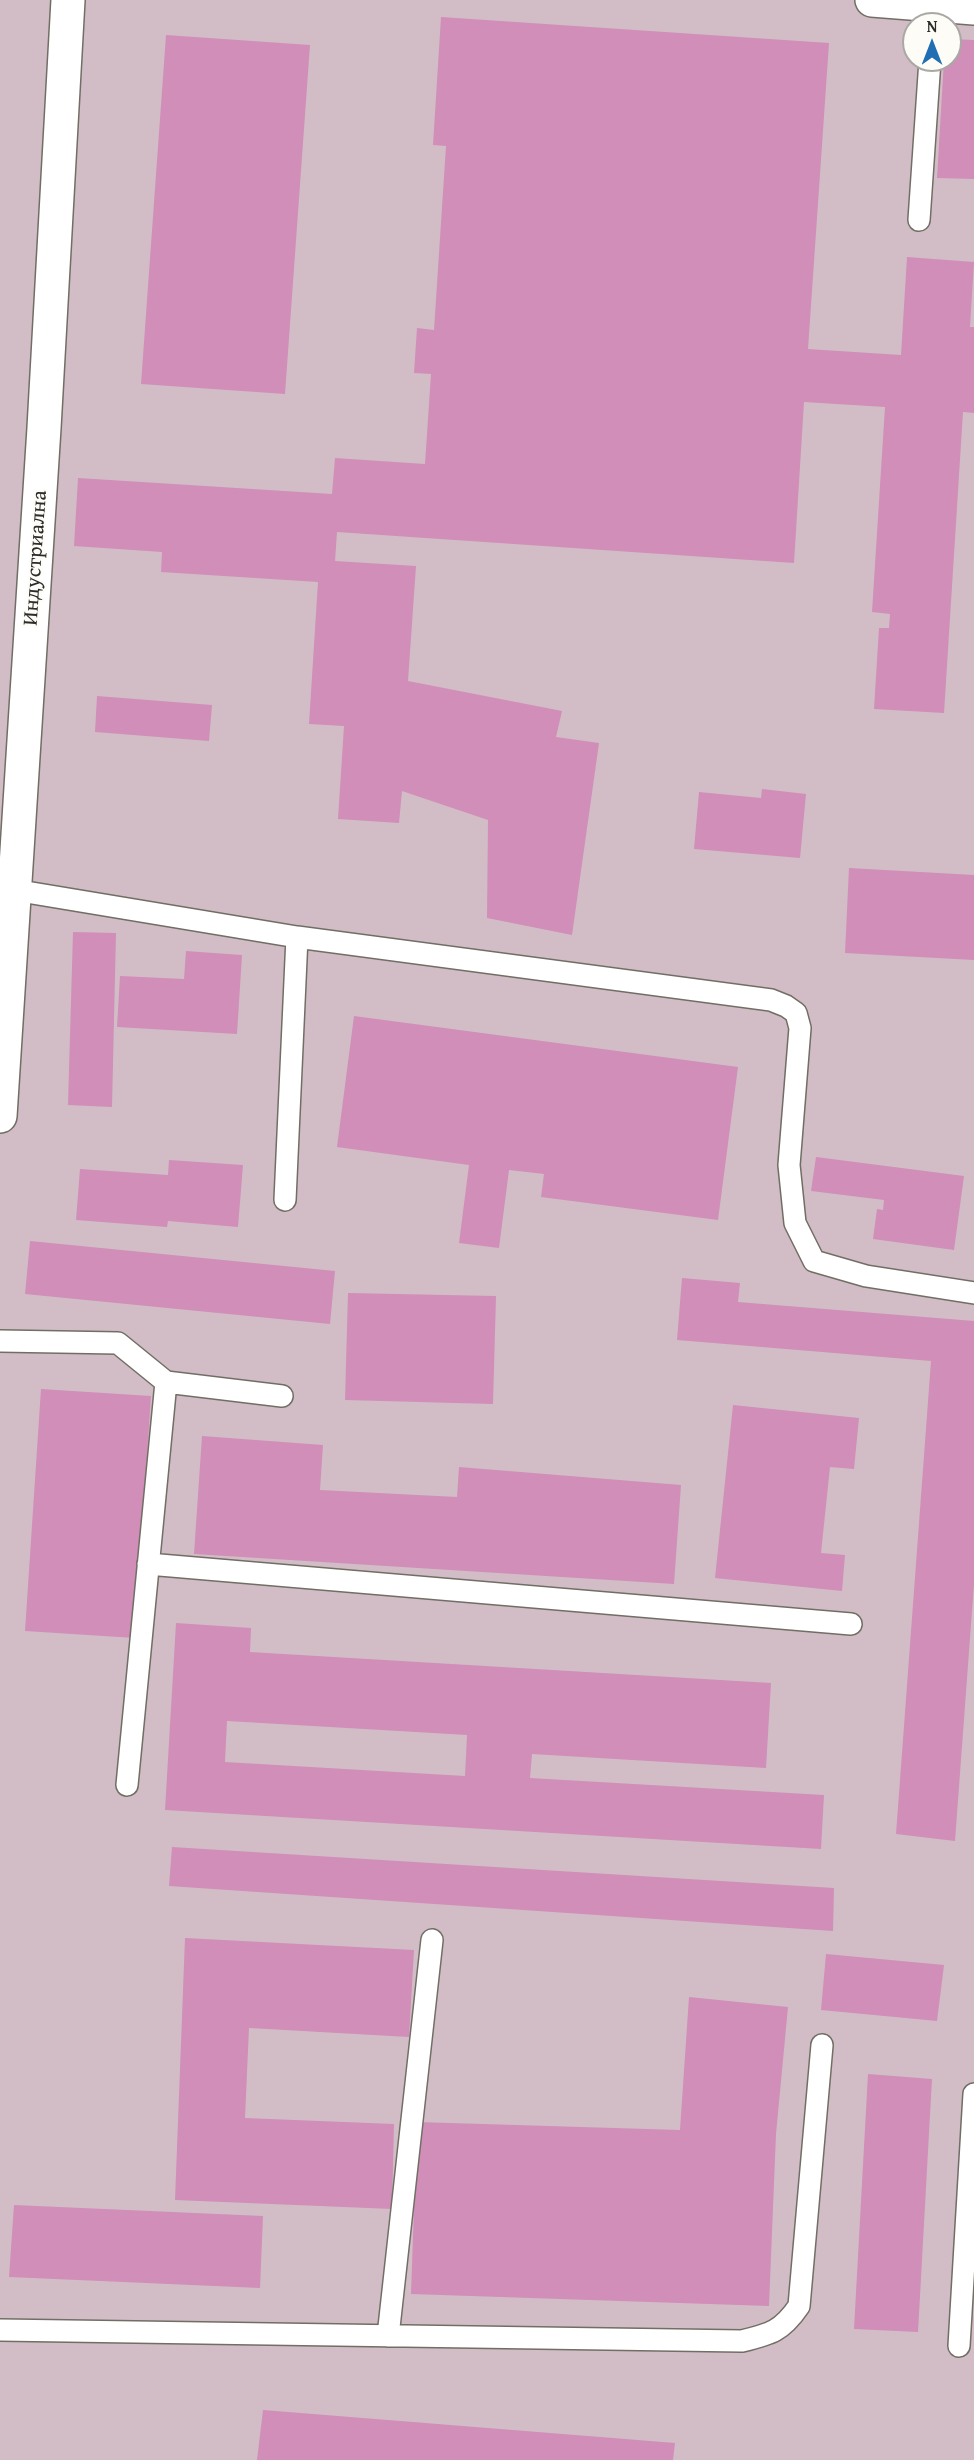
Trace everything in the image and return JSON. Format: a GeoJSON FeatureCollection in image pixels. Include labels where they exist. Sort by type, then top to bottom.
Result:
{"type":"FeatureCollection","features":[{"type":"Feature","properties":{"kind":"street","name":"Индустриална"},"geometry":{"type":"LineString","coordinates":[[0,1116],[45,417],[68,0]]}},
{"type":"Feature","properties":{"kind":"street"},"geometry":{"type":"LineString","coordinates":[[872,0],[924,12]]}},
{"type":"Feature","properties":{"kind":"street"},"geometry":{"type":"LineString","coordinates":[[947,12],[974,8]]}},
{"type":"Feature","properties":{"kind":"lane"},"geometry":{"type":"LineString","coordinates":[[919,220],[929,72]]}},
{"type":"Feature","properties":{"kind":"lane"},"geometry":{"type":"LineString","coordinates":[[14,890],[297,937],[771,1000],[786,1006],[796,1013],[800,1028],[789,1165],[795,1223],[814,1261],[866,1276],[974,1293]]}},
{"type":"Feature","properties":{"kind":"lane"},"geometry":{"type":"LineString","coordinates":[[285,1200],[297,937]]}},
{"type":"Feature","properties":{"kind":"lane"},"geometry":{"type":"LineString","coordinates":[[0,1341],[118,1343],[166,1382],[282,1396]]}},
{"type":"Feature","properties":{"kind":"lane"},"geometry":{"type":"LineString","coordinates":[[127,1785],[166,1382]]}},
{"type":"Feature","properties":{"kind":"lane"},"geometry":{"type":"LineString","coordinates":[[148,1564],[851,1624]]}},
{"type":"Feature","properties":{"kind":"lane"},"geometry":{"type":"LineString","coordinates":[[388,2336],[432,1940]]}},
{"type":"Feature","properties":{"kind":"lane"},"geometry":{"type":"LineString","coordinates":[[0,2330],[742,2341],[772,2334],[788,2322],[799,2306],[822,2045]]}},
{"type":"Feature","properties":{"kind":"lane"},"geometry":{"type":"LineString","coordinates":[[959,2346],[974,2094]]}},
{"type":"Feature","properties":{"kind":"shaded area"},"geometry":{"type":"Polygon","coordinates":[[[0,0],[974,0],[974,2460],[0,2460],[0,0]]]}},
{"type":"Feature","properties":{"kind":"building"},"geometry":{"type":"Polygon","coordinates":[[[441,17],[829,43],[808,349],[901,355],[907,257],[974,262],[970,327],[974,327],[974,413],[963,412],[944,713],[874,709],[879,628],[889,628],[890,614],[872,612],[885,407],[804,402],[794,563],[337,532],[335,561],[416,566],[408,681],[562,711],[556,737],[599,743],[572,935],[487,918],[488,820],[402,791],[399,823],[338,819],[344,726],[309,724],[318,582],[161,572],[162,552],[74,546],[78,478],[332,494],[335,458],[425,464],[431,374],[414,373],[417,328],[434,330],[446,146],[433,145],[441,17]]]}},
{"type":"Feature","properties":{"kind":"building"},"geometry":{"type":"Polygon","coordinates":[[[166,35],[310,45],[285,394],[141,384],[166,35]]]}},
{"type":"Feature","properties":{"kind":"building"},"geometry":{"type":"Polygon","coordinates":[[[962,40],[974,40],[974,179],[937,178],[943,72],[962,72],[962,40]]]}},
{"type":"Feature","properties":{"kind":"building"},"geometry":{"type":"Polygon","coordinates":[[[97,696],[212,705],[209,741],[95,732],[97,696]]]}},
{"type":"Feature","properties":{"kind":"building"},"geometry":{"type":"Polygon","coordinates":[[[762,789],[806,794],[800,858],[694,849],[699,792],[761,798],[762,789]]]}},
{"type":"Feature","properties":{"kind":"building"},"geometry":{"type":"Polygon","coordinates":[[[849,868],[974,875],[974,960],[845,953],[849,868]]]}},
{"type":"Feature","properties":{"kind":"building"},"geometry":{"type":"Polygon","coordinates":[[[73,932],[116,933],[112,1107],[68,1105],[73,932]]]}},
{"type":"Feature","properties":{"kind":"building"},"geometry":{"type":"Polygon","coordinates":[[[186,951],[242,955],[237,1034],[117,1027],[120,976],[184,979],[186,951]]]}},
{"type":"Feature","properties":{"kind":"building"},"geometry":{"type":"Polygon","coordinates":[[[354,1016],[738,1067],[718,1220],[541,1197],[544,1174],[509,1170],[499,1248],[459,1243],[469,1165],[337,1147],[354,1016]]]}},
{"type":"Feature","properties":{"kind":"building"},"geometry":{"type":"Polygon","coordinates":[[[816,1157],[964,1176],[954,1250],[873,1239],[877,1209],[883,1210],[884,1200],[811,1191],[816,1157]]]}},
{"type":"Feature","properties":{"kind":"building"},"geometry":{"type":"Polygon","coordinates":[[[169,1160],[243,1165],[238,1227],[168,1221],[167,1227],[76,1220],[80,1169],[168,1175],[169,1160]]]}},
{"type":"Feature","properties":{"kind":"building"},"geometry":{"type":"Polygon","coordinates":[[[30,1241],[335,1271],[330,1324],[25,1294],[30,1241]]]}},
{"type":"Feature","properties":{"kind":"building"},"geometry":{"type":"Polygon","coordinates":[[[682,1278],[740,1283],[738,1302],[974,1321],[974,1584],[955,1841],[896,1834],[931,1361],[677,1340],[682,1278]]]}},
{"type":"Feature","properties":{"kind":"building"},"geometry":{"type":"Polygon","coordinates":[[[348,1293],[496,1296],[493,1404],[345,1400],[348,1293]]]}},
{"type":"Feature","properties":{"kind":"building"},"geometry":{"type":"Polygon","coordinates":[[[41,1389],[151,1396],[135,1638],[25,1631],[41,1389]]]}},
{"type":"Feature","properties":{"kind":"building"},"geometry":{"type":"Polygon","coordinates":[[[733,1405],[859,1418],[854,1469],[830,1467],[821,1553],[845,1555],[842,1591],[715,1578],[733,1405]]]}},
{"type":"Feature","properties":{"kind":"building"},"geometry":{"type":"Polygon","coordinates":[[[202,1436],[323,1445],[320,1490],[457,1497],[459,1467],[681,1485],[674,1584],[194,1554],[202,1436]]]}},
{"type":"Feature","properties":{"kind":"building"},"geometry":{"type":"Polygon","coordinates":[[[176,1623],[251,1628],[250,1652],[771,1683],[766,1768],[532,1754],[530,1778],[824,1795],[821,1849],[165,1810],[176,1623]],[[227,1721],[225,1762],[465,1776],[467,1735],[227,1721]]]}},
{"type":"Feature","properties":{"kind":"building"},"geometry":{"type":"Polygon","coordinates":[[[172,1847],[834,1888],[833,1931],[169,1886],[172,1847]]]}},
{"type":"Feature","properties":{"kind":"building"},"geometry":{"type":"Polygon","coordinates":[[[185,1938],[414,1950],[409,2037],[249,2028],[245,2118],[394,2124],[392,2209],[175,2200],[185,1938]]]}},
{"type":"Feature","properties":{"kind":"building"},"geometry":{"type":"Polygon","coordinates":[[[826,1954],[944,1965],[937,2021],[821,2010],[826,1954]]]}},
{"type":"Feature","properties":{"kind":"building"},"geometry":{"type":"Polygon","coordinates":[[[689,1997],[788,2007],[776,2134],[769,2306],[411,2294],[417,2122],[680,2130],[689,1997]]]}},
{"type":"Feature","properties":{"kind":"building"},"geometry":{"type":"Polygon","coordinates":[[[868,2074],[932,2079],[918,2332],[854,2329],[868,2074]]]}},
{"type":"Feature","properties":{"kind":"building"},"geometry":{"type":"Polygon","coordinates":[[[14,2205],[263,2216],[260,2288],[9,2277],[14,2205]]]}},
{"type":"Feature","properties":{"kind":"building"},"geometry":{"type":"Polygon","coordinates":[[[263,2410],[675,2443],[673,2460],[257,2460],[263,2410]]]}}]}
